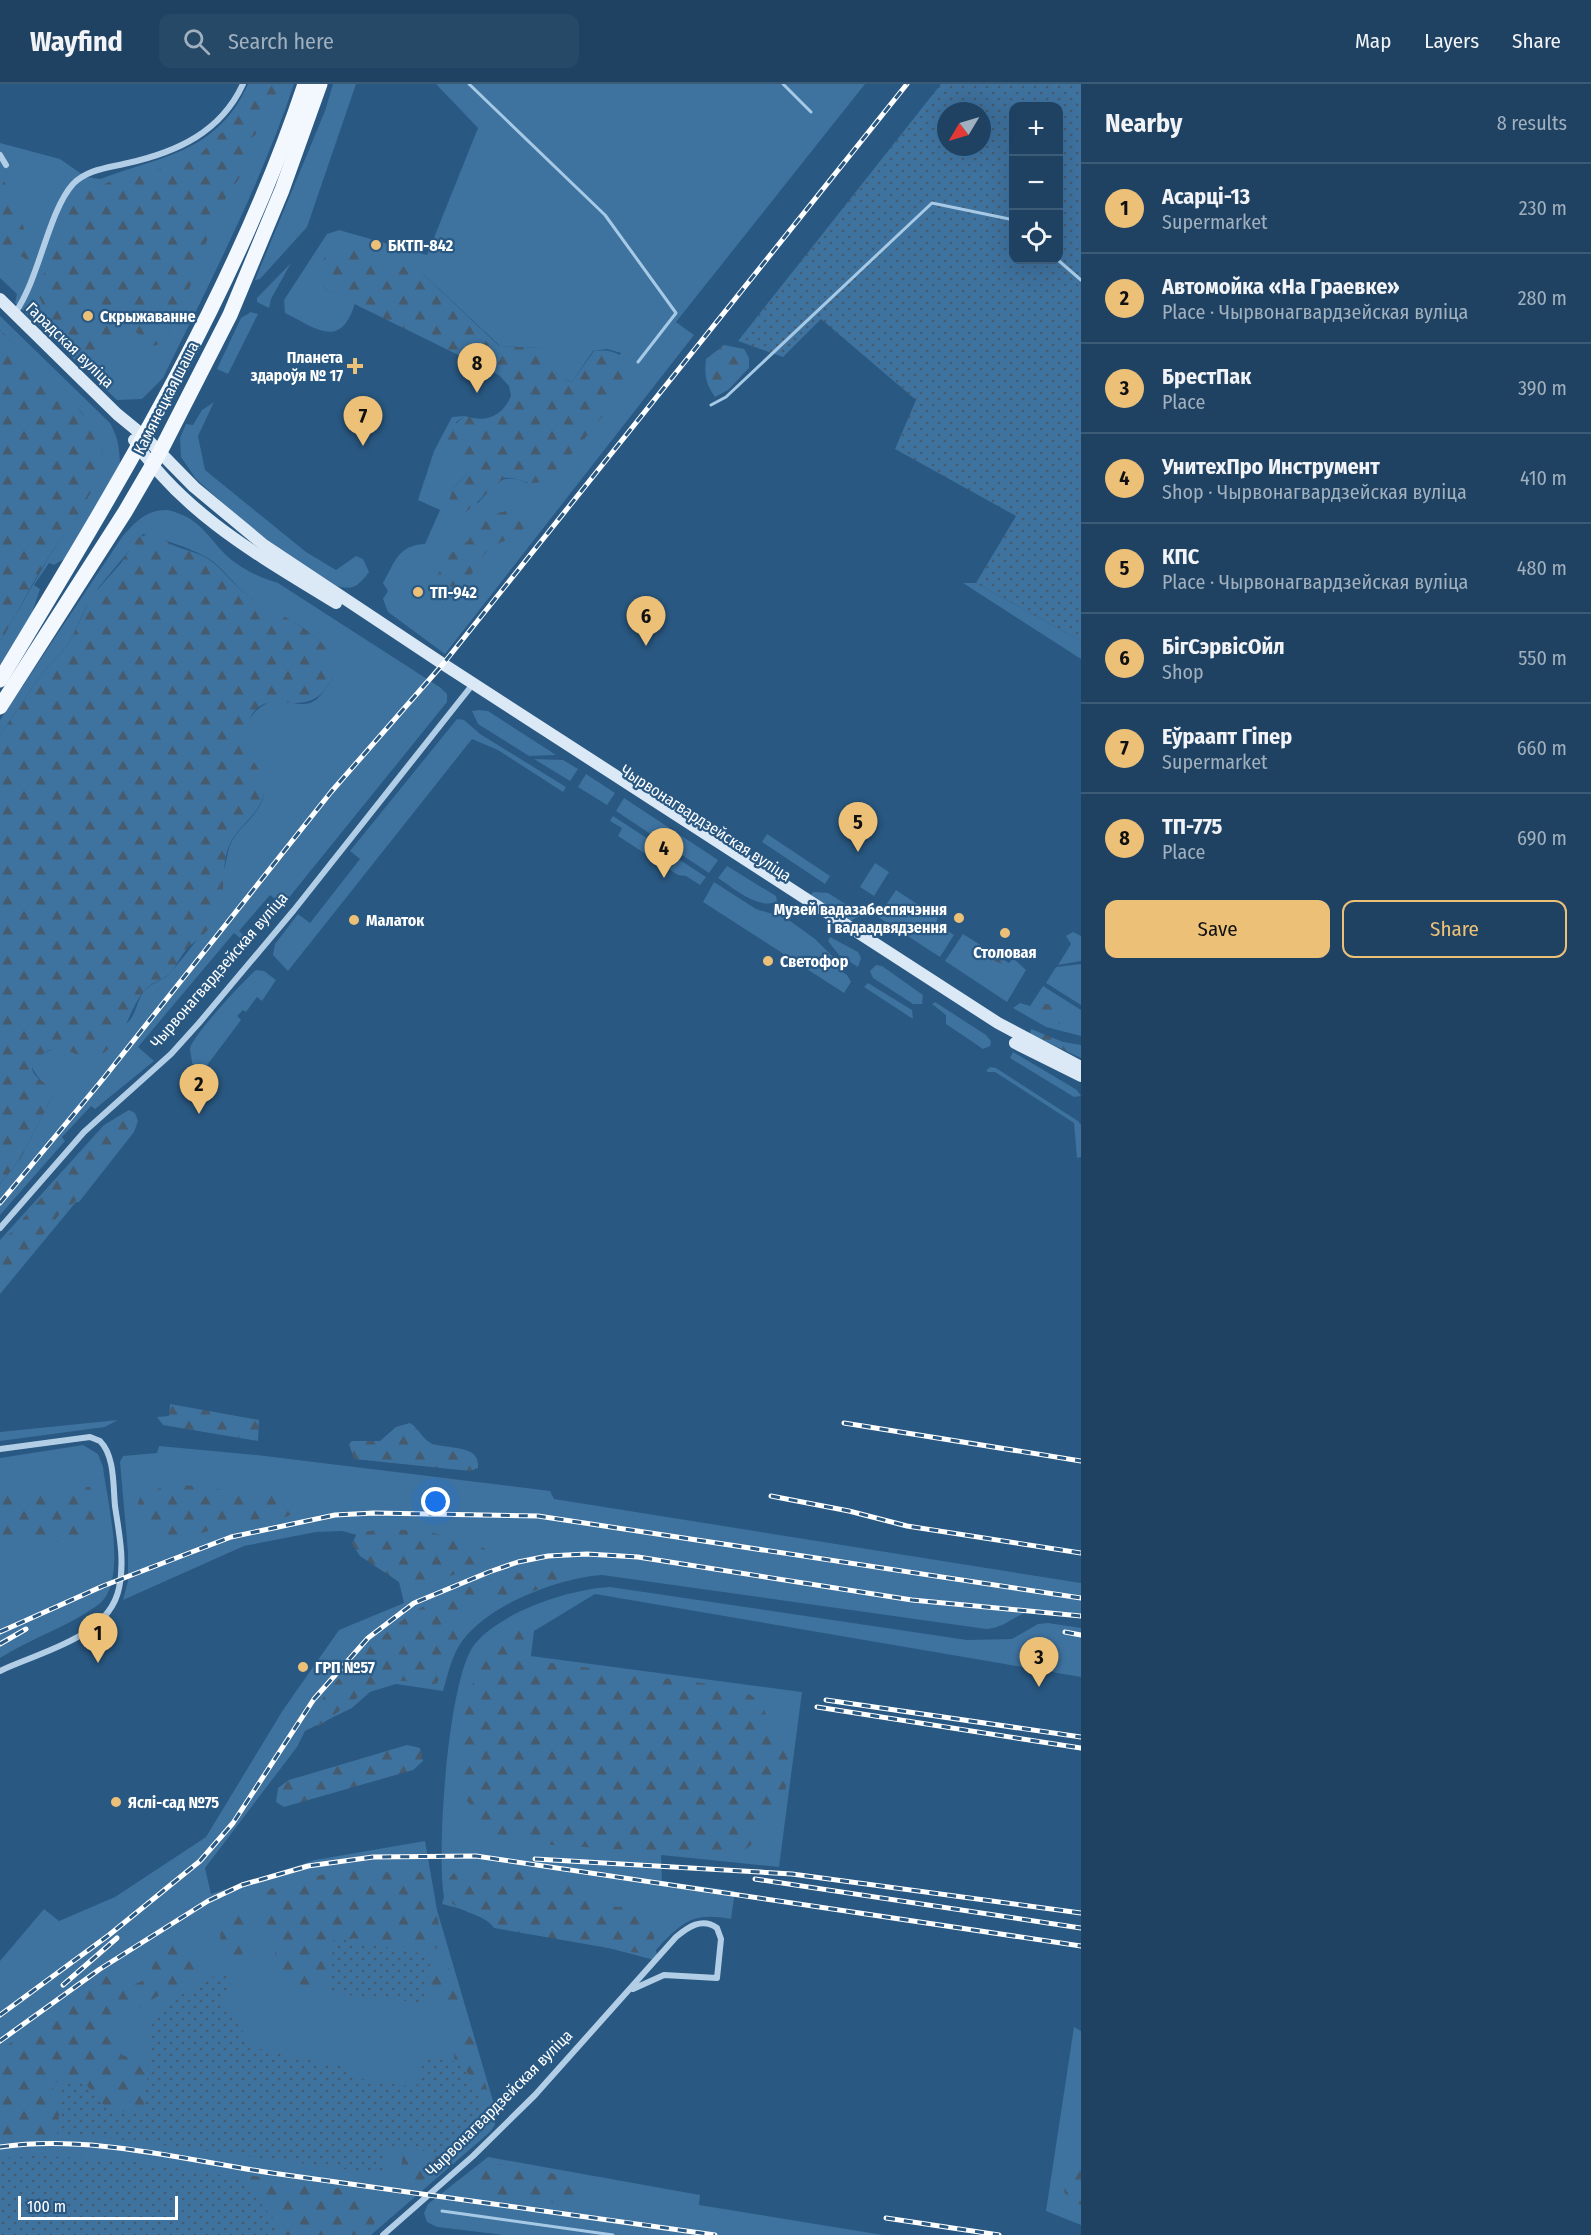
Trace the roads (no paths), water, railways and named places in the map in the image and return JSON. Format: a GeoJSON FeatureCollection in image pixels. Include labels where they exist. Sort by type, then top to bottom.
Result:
{"type":"FeatureCollection","features":[{"type":"Feature","properties":{"kind":"main road","name":"Камянецкая шаша"},"geometry":{"type":"LineString","coordinates":[[0,680],[142,442],[210,311],[273,166],[304,84]]}},
{"type":"Feature","properties":{"kind":"main road","name":"Камянецкая шаша"},"geometry":{"type":"LineString","coordinates":[[0,707],[125,512],[156,458],[243,283],[278,201],[320,84]]}},
{"type":"Feature","properties":{"kind":"main road","name":"Гарадская вуліца"},"geometry":{"type":"LineString","coordinates":[[0,299],[117,414],[142,442]]}},
{"type":"Feature","properties":{"kind":"main road","name":"Чырвонагвардзейская вуліца"},"geometry":{"type":"LineString","coordinates":[[142,442],[156,458],[248,533],[471,687],[993,1029],[1030,1052],[1081,1076]]}},
{"type":"Feature","properties":{"kind":"main road","name":"Чырвонагвардзейская вуліца"},"geometry":{"type":"LineString","coordinates":[[471,687],[998,1023],[1081,1067]]}},
{"type":"Feature","properties":{"kind":"street"},"geometry":{"type":"LineString","coordinates":[[14,313],[31,285],[57,213],[72,186],[92,172],[158,155],[203,135],[220,120],[237,97],[243,84]]}},
{"type":"Feature","properties":{"kind":"street"},"geometry":{"type":"LineString","coordinates":[[0,155],[6,165]]}},
{"type":"Feature","properties":{"kind":"street","name":"Чырвонагвардзейская вуліца"},"geometry":{"type":"LineString","coordinates":[[0,1228],[84,1132],[171,1054],[199,1023],[294,910],[471,687]]}},
{"type":"Feature","properties":{"kind":"street"},"geometry":{"type":"LineString","coordinates":[[0,1449],[90,1437],[100,1441],[110,1459],[122,1564],[116,1599],[93,1626],[64,1643],[0,1671]]}},
{"type":"Feature","properties":{"kind":"street","name":"Чырвонагвардзейская вуліца"},"geometry":{"type":"LineString","coordinates":[[383,2235],[521,2109],[633,1989],[683,1931],[698,1923],[706,1923],[717,1928],[721,1939],[717,1978],[674,1974],[653,1979],[633,1989]]}},
{"type":"Feature","properties":{"kind":"waterway"},"geometry":{"type":"LineString","coordinates":[[469,84],[605,215],[676,313],[638,362]]}},
{"type":"Feature","properties":{"kind":"waterway"},"geometry":{"type":"LineString","coordinates":[[783,84],[811,112]]}},
{"type":"Feature","properties":{"kind":"waterway"},"geometry":{"type":"LineString","coordinates":[[711,405],[726,397],[932,203],[1009,219]]}},
{"type":"Feature","properties":{"kind":"waterway"},"geometry":{"type":"LineString","coordinates":[[1063,264],[1081,280]]}},
{"type":"Feature","properties":{"kind":"waterway"},"geometry":{"type":"LineString","coordinates":[[442,2211],[613,2235]]}},
{"type":"Feature","properties":{"kind":"railway"},"geometry":{"type":"LineString","coordinates":[[0,1203],[103,1079],[331,792],[443,664],[907,84]]}},
{"type":"Feature","properties":{"kind":"railway"},"geometry":{"type":"LineString","coordinates":[[844,1423],[1081,1461]]}},
{"type":"Feature","properties":{"kind":"railway"},"geometry":{"type":"LineString","coordinates":[[771,1496],[849,1511],[907,1526],[1081,1553]]}},
{"type":"Feature","properties":{"kind":"railway"},"geometry":{"type":"LineString","coordinates":[[0,1632],[103,1586],[231,1537],[335,1515],[374,1513],[538,1516],[1081,1598]]}},
{"type":"Feature","properties":{"kind":"railway"},"geometry":{"type":"LineString","coordinates":[[0,2015],[109,1935],[200,1861],[233,1823],[314,1699],[368,1638],[414,1603],[489,1572],[518,1562],[548,1556],[587,1554],[638,1557],[912,1600],[1081,1616]]}},
{"type":"Feature","properties":{"kind":"railway"},"geometry":{"type":"LineString","coordinates":[[0,1644],[26,1629]]}},
{"type":"Feature","properties":{"kind":"railway"},"geometry":{"type":"LineString","coordinates":[[1065,1632],[1081,1635]]}},
{"type":"Feature","properties":{"kind":"railway"},"geometry":{"type":"LineString","coordinates":[[826,1700],[1081,1737]]}},
{"type":"Feature","properties":{"kind":"railway"},"geometry":{"type":"LineString","coordinates":[[817,1707],[1081,1748]]}},
{"type":"Feature","properties":{"kind":"railway"},"geometry":{"type":"LineString","coordinates":[[0,2041],[100,1969],[208,1901],[242,1885],[308,1866],[373,1857],[476,1856],[1081,1946]]}},
{"type":"Feature","properties":{"kind":"railway"},"geometry":{"type":"LineString","coordinates":[[535,1859],[792,1874],[1081,1913]]}},
{"type":"Feature","properties":{"kind":"railway"},"geometry":{"type":"LineString","coordinates":[[755,1879],[1081,1928]]}},
{"type":"Feature","properties":{"kind":"railway"},"geometry":{"type":"LineString","coordinates":[[63,1985],[117,1938]]}},
{"type":"Feature","properties":{"kind":"railway"},"geometry":{"type":"LineString","coordinates":[[0,2147],[35,2144],[105,2146],[279,2174],[715,2235]]}},
{"type":"Feature","properties":{"kind":"railway"},"geometry":{"type":"LineString","coordinates":[[886,2218],[999,2235]]}},
{"type":"Feature","properties":{"kind":"place","name":"БКТП-842"},"geometry":{"type":"Point","coordinates":[376,245]}},
{"type":"Feature","properties":{"kind":"place","name":"Скрыжаванне"},"geometry":{"type":"Point","coordinates":[88,316]}},
{"type":"Feature","properties":{"kind":"place","name":"Планета здароўя № 17"},"geometry":{"type":"Point","coordinates":[355,366]}},
{"type":"Feature","properties":{"kind":"place","name":"ТП-775"},"geometry":{"type":"Point","coordinates":[477,393]}},
{"type":"Feature","properties":{"kind":"place","name":"Еўраапт Гіпер"},"geometry":{"type":"Point","coordinates":[363,446]}},
{"type":"Feature","properties":{"kind":"place","name":"ТП-942"},"geometry":{"type":"Point","coordinates":[418,592]}},
{"type":"Feature","properties":{"kind":"place","name":"БігСэрвісОйл"},"geometry":{"type":"Point","coordinates":[646,646]}},
{"type":"Feature","properties":{"kind":"place","name":"КПС"},"geometry":{"type":"Point","coordinates":[858,852]}},
{"type":"Feature","properties":{"kind":"place","name":"УнитехПро Инструмент"},"geometry":{"type":"Point","coordinates":[664,878]}},
{"type":"Feature","properties":{"kind":"place","name":"Музей вадазабеспячэння і вадаадвядзення"},"geometry":{"type":"Point","coordinates":[959,918]}},
{"type":"Feature","properties":{"kind":"place","name":"Малаток"},"geometry":{"type":"Point","coordinates":[354,920]}},
{"type":"Feature","properties":{"kind":"place","name":"Столовая"},"geometry":{"type":"Point","coordinates":[1005,933]}},
{"type":"Feature","properties":{"kind":"place","name":"Светофор"},"geometry":{"type":"Point","coordinates":[768,961]}},
{"type":"Feature","properties":{"kind":"place","name":"Автомойка «На Граевке»"},"geometry":{"type":"Point","coordinates":[199,1114]}},
{"type":"Feature","properties":{"kind":"place","name":"Асарці-13"},"geometry":{"type":"Point","coordinates":[98,1663]}},
{"type":"Feature","properties":{"kind":"place","name":"ГРП №57"},"geometry":{"type":"Point","coordinates":[303,1667]}},
{"type":"Feature","properties":{"kind":"place","name":"БрестПак"},"geometry":{"type":"Point","coordinates":[1039,1687]}},
{"type":"Feature","properties":{"kind":"place","name":"Яслі-сад №75"},"geometry":{"type":"Point","coordinates":[116,1802]}}]}
